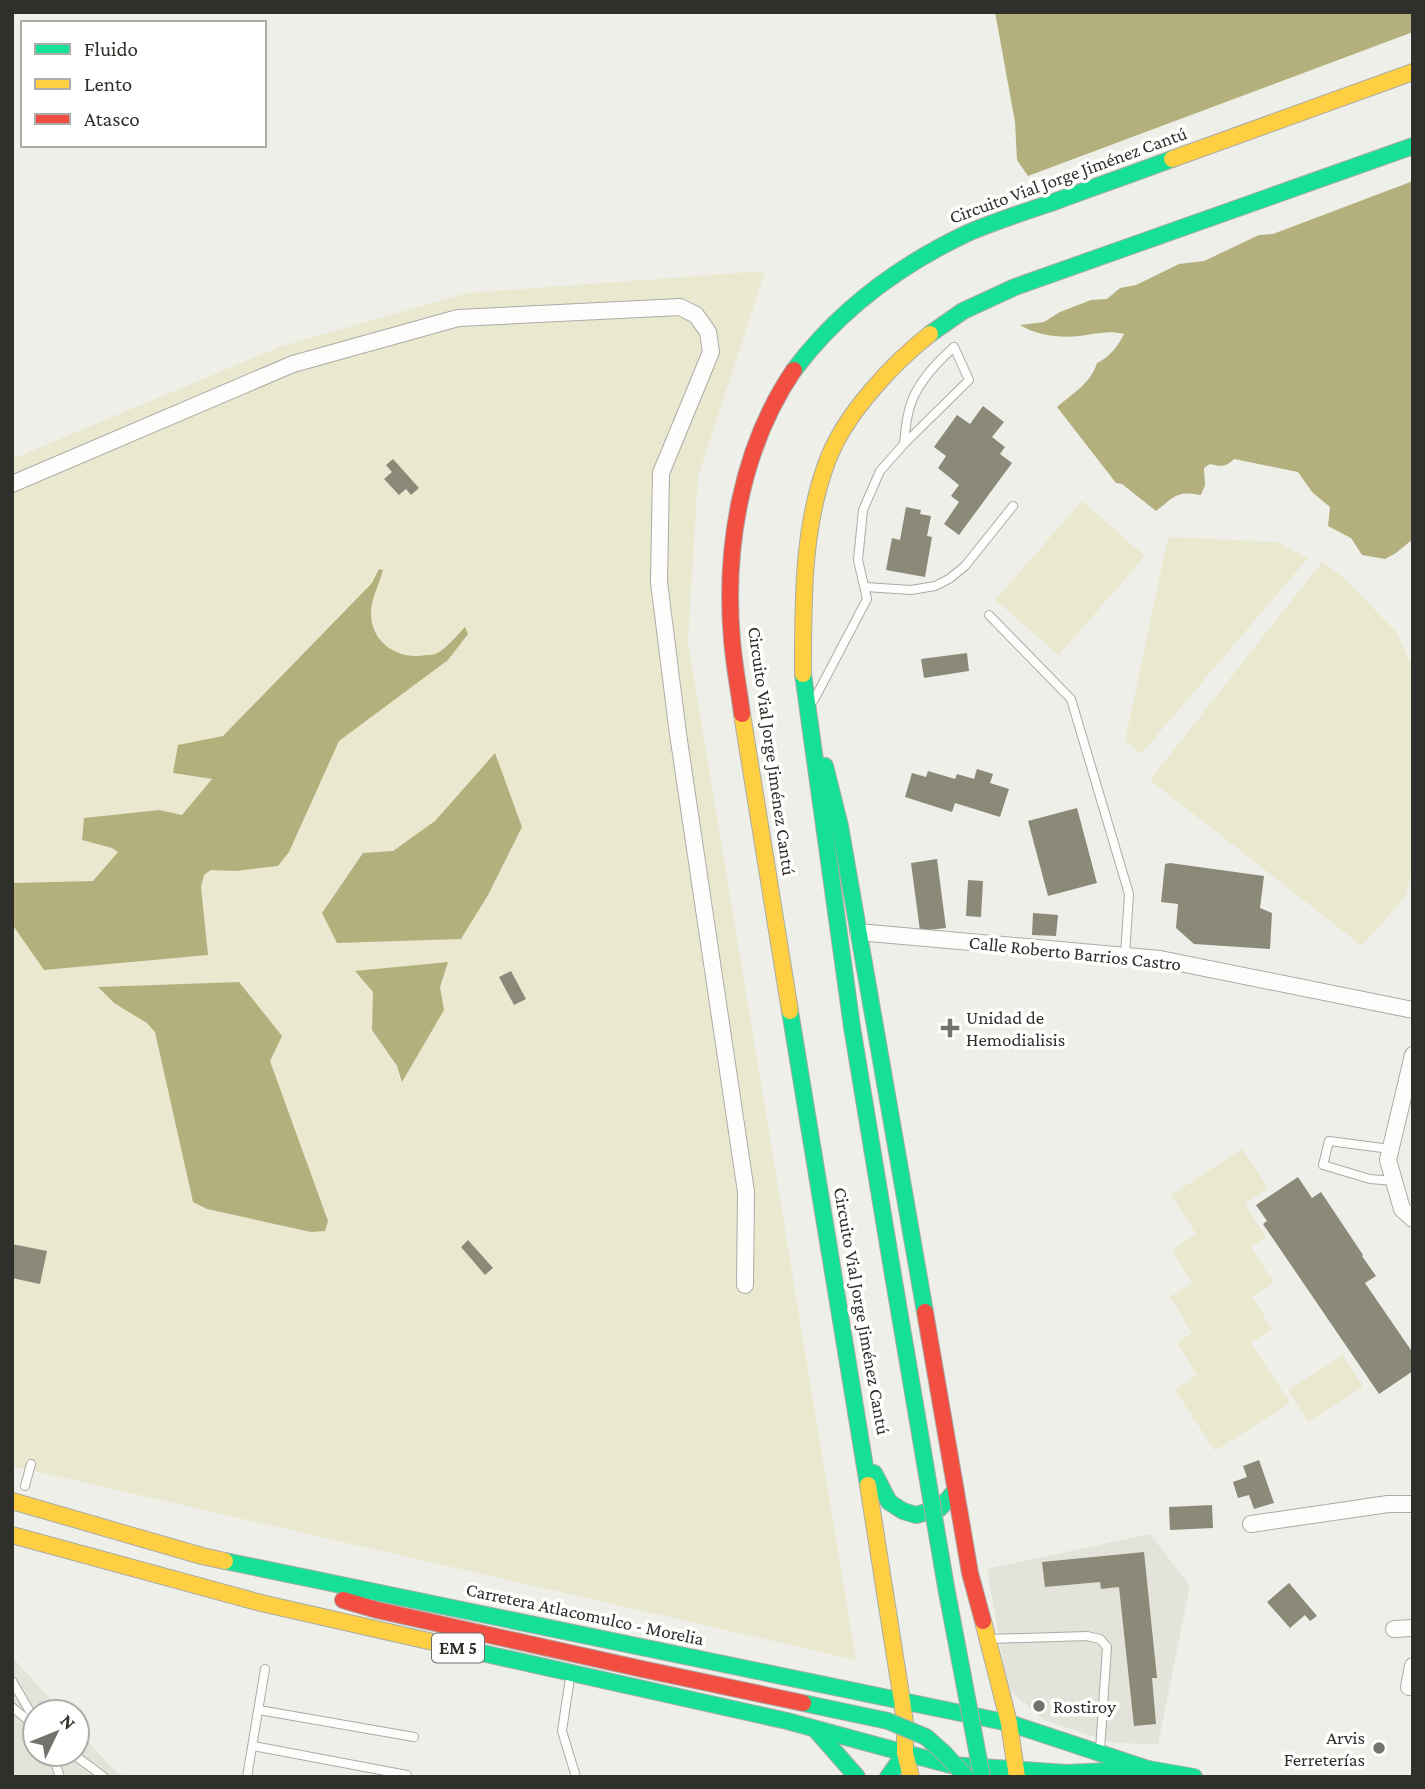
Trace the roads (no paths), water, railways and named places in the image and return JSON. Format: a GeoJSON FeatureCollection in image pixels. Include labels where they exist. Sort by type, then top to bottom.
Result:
{"type":"FeatureCollection","features":[{"type":"Feature","properties":{"kind":"main road","name":"Circuito Vial Jorge Jiménez Cantú"},"geometry":{"type":"LineString","coordinates":[[911,1777],[905,1753],[905,1723],[864,1450],[754,794],[732,638],[733,540],[743,488],[765,422],[793,372],[836,323],[886,280],[914,261],[973,231],[1413,72]]}},
{"type":"Feature","properties":{"kind":"main road","name":"Circuito Vial Jorge Jiménez Cantú"},"geometry":{"type":"LineString","coordinates":[[982,1777],[946,1587],[852,1027],[803,673],[806,572],[813,506],[827,460],[865,398],[888,371],[917,344],[963,311],[1015,287],[1413,146]]}},
{"type":"Feature","properties":{"kind":"main road","name":"Circuito Vial Jorge Jiménez Cantú"},"geometry":{"type":"LineString","coordinates":[[803,673],[840,826],[970,1573],[1009,1724],[1017,1773]]}},
{"type":"Feature","properties":{"kind":"main road"},"geometry":{"type":"LineString","coordinates":[[864,1450],[890,1502],[903,1511],[916,1515],[940,1507],[955,1491]]}},
{"type":"Feature","properties":{"kind":"main road","name":"Carretera Atlacomulco - Morelia"},"geometry":{"type":"LineString","coordinates":[[12,1501],[202,1556],[1009,1724],[1148,1769],[1194,1777]]}},
{"type":"Feature","properties":{"kind":"main road","name":"Carretera Atlacomulco - Morelia"},"geometry":{"type":"LineString","coordinates":[[12,1535],[261,1603],[787,1721],[951,1765],[1017,1773],[1066,1775],[1148,1769]]}},
{"type":"Feature","properties":{"kind":"main road"},"geometry":{"type":"LineString","coordinates":[[202,1556],[377,1610],[888,1721],[926,1737],[966,1777]]}},
{"type":"Feature","properties":{"kind":"main road"},"geometry":{"type":"LineString","coordinates":[[815,1729],[857,1777]]}},
{"type":"Feature","properties":{"kind":"main road"},"geometry":{"type":"LineString","coordinates":[[888,1777],[905,1753]]}},
{"type":"Feature","properties":{"kind":"street"},"geometry":{"type":"LineString","coordinates":[[12,484],[293,364],[458,318],[680,307],[696,314],[708,332],[711,352],[661,473],[659,582],[678,734],[746,1192],[745,1285]]}},
{"type":"Feature","properties":{"kind":"street","name":"Calle Roberto Barrios Castro"},"geometry":{"type":"LineString","coordinates":[[858,932],[1160,958],[1413,1010]]}},
{"type":"Feature","properties":{"kind":"street"},"geometry":{"type":"LineString","coordinates":[[1413,1055],[1388,1160],[1402,1209],[1413,1219]]}},
{"type":"Feature","properties":{"kind":"street"},"geometry":{"type":"LineString","coordinates":[[1251,1524],[1388,1504],[1413,1504]]}},
{"type":"Feature","properties":{"kind":"street"},"geometry":{"type":"LineString","coordinates":[[1394,1629],[1413,1628]]}},
{"type":"Feature","properties":{"kind":"street"},"geometry":{"type":"LineString","coordinates":[[1409,1687],[1413,1666]]}},
{"type":"Feature","properties":{"kind":"lane"},"geometry":{"type":"LineString","coordinates":[[811,706],[867,598],[858,560],[863,510],[880,471],[969,380],[954,347],[935,364],[909,408],[904,444]]}},
{"type":"Feature","properties":{"kind":"lane"},"geometry":{"type":"LineString","coordinates":[[864,587],[911,590],[935,586],[949,579],[965,566],[1013,506]]}},
{"type":"Feature","properties":{"kind":"lane"},"geometry":{"type":"LineString","coordinates":[[989,615],[1071,699],[1129,894],[1125,956]]}},
{"type":"Feature","properties":{"kind":"lane"},"geometry":{"type":"LineString","coordinates":[[1390,1149],[1329,1141],[1323,1165],[1370,1179],[1394,1181]]}},
{"type":"Feature","properties":{"kind":"lane"},"geometry":{"type":"LineString","coordinates":[[25,1486],[31,1464]]}},
{"type":"Feature","properties":{"kind":"lane"},"geometry":{"type":"LineString","coordinates":[[987,1639],[1087,1636],[1100,1639],[1107,1647],[1099,1753]]}},
{"type":"Feature","properties":{"kind":"lane"},"geometry":{"type":"LineString","coordinates":[[247,1777],[265,1669]]}},
{"type":"Feature","properties":{"kind":"lane"},"geometry":{"type":"LineString","coordinates":[[571,1673],[562,1731],[576,1777]]}},
{"type":"Feature","properties":{"kind":"lane"},"geometry":{"type":"LineString","coordinates":[[12,1681],[22,1698]]}},
{"type":"Feature","properties":{"kind":"lane"},"geometry":{"type":"LineString","coordinates":[[259,1710],[414,1737]]}},
{"type":"Feature","properties":{"kind":"lane"},"geometry":{"type":"LineString","coordinates":[[253,1746],[407,1775]]}},
{"type":"Feature","properties":{"kind":"place","name":"Unidad de Hemodialisis"},"geometry":{"type":"Point","coordinates":[950,1028]}},
{"type":"Feature","properties":{"kind":"place","name":"Rostiroy"},"geometry":{"type":"Point","coordinates":[1039,1706]}},
{"type":"Feature","properties":{"kind":"place","name":"Arvis Ferreterías"},"geometry":{"type":"Point","coordinates":[1379,1748]}}]}
